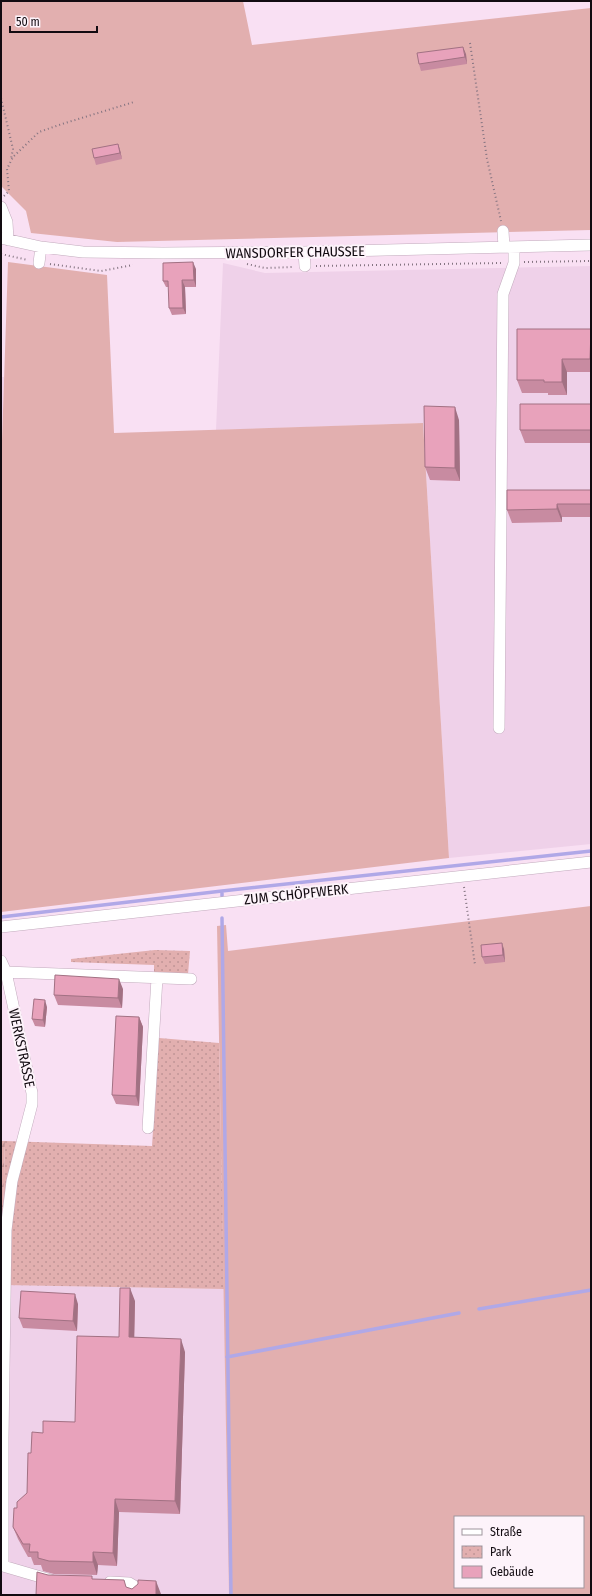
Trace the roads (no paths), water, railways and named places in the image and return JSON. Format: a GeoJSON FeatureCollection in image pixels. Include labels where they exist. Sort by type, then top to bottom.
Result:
{"type":"FeatureCollection","features":[{"type":"Feature","properties":{"kind":"street"},"geometry":{"type":"LineString","coordinates":[[1,207],[7,222],[4,239]]}},
{"type":"Feature","properties":{"kind":"street"},"geometry":{"type":"LineString","coordinates":[[499,728],[503,294],[514,263],[503,231]]}},
{"type":"Feature","properties":{"kind":"street","name":"WANSDORFER CHAUSSEE"},"geometry":{"type":"LineString","coordinates":[[4,239],[83,252],[163,253],[304,252],[591,245]]}},
{"type":"Feature","properties":{"kind":"street"},"geometry":{"type":"LineString","coordinates":[[40,263],[41,246]]}},
{"type":"Feature","properties":{"kind":"street"},"geometry":{"type":"LineString","coordinates":[[304,252],[305,266]]}},
{"type":"Feature","properties":{"kind":"street","name":"ZUM SCHÖPFWERK"},"geometry":{"type":"LineString","coordinates":[[1,927],[591,862]]}},
{"type":"Feature","properties":{"kind":"street","name":"WERKSTRASSE"},"geometry":{"type":"LineString","coordinates":[[1,961],[6,972],[32,1093],[32,1104],[12,1181],[6,1230],[3,1430],[3,1566],[53,1581],[61,1581]]}},
{"type":"Feature","properties":{"kind":"street"},"geometry":{"type":"LineString","coordinates":[[6,972],[191,979]]}},
{"type":"Feature","properties":{"kind":"street"},"geometry":{"type":"LineString","coordinates":[[148,1128],[157,978]]}},
{"type":"Feature","properties":{"kind":"street"},"geometry":{"type":"LineString","coordinates":[[99,1582],[129,1583],[134,1586],[136,1595]]}},
{"type":"Feature","properties":{"kind":"waterway"},"geometry":{"type":"LineString","coordinates":[[222,896],[222,891],[591,851]]}},
{"type":"Feature","properties":{"kind":"waterway"},"geometry":{"type":"LineString","coordinates":[[1,917],[222,891]]}},
{"type":"Feature","properties":{"kind":"waterway"},"geometry":{"type":"LineString","coordinates":[[222,918],[231,1595]]}},
{"type":"Feature","properties":{"kind":"waterway"},"geometry":{"type":"LineString","coordinates":[[479,1309],[591,1290]]}},
{"type":"Feature","properties":{"kind":"waterway"},"geometry":{"type":"LineString","coordinates":[[227,1357],[459,1313]]}}]}
